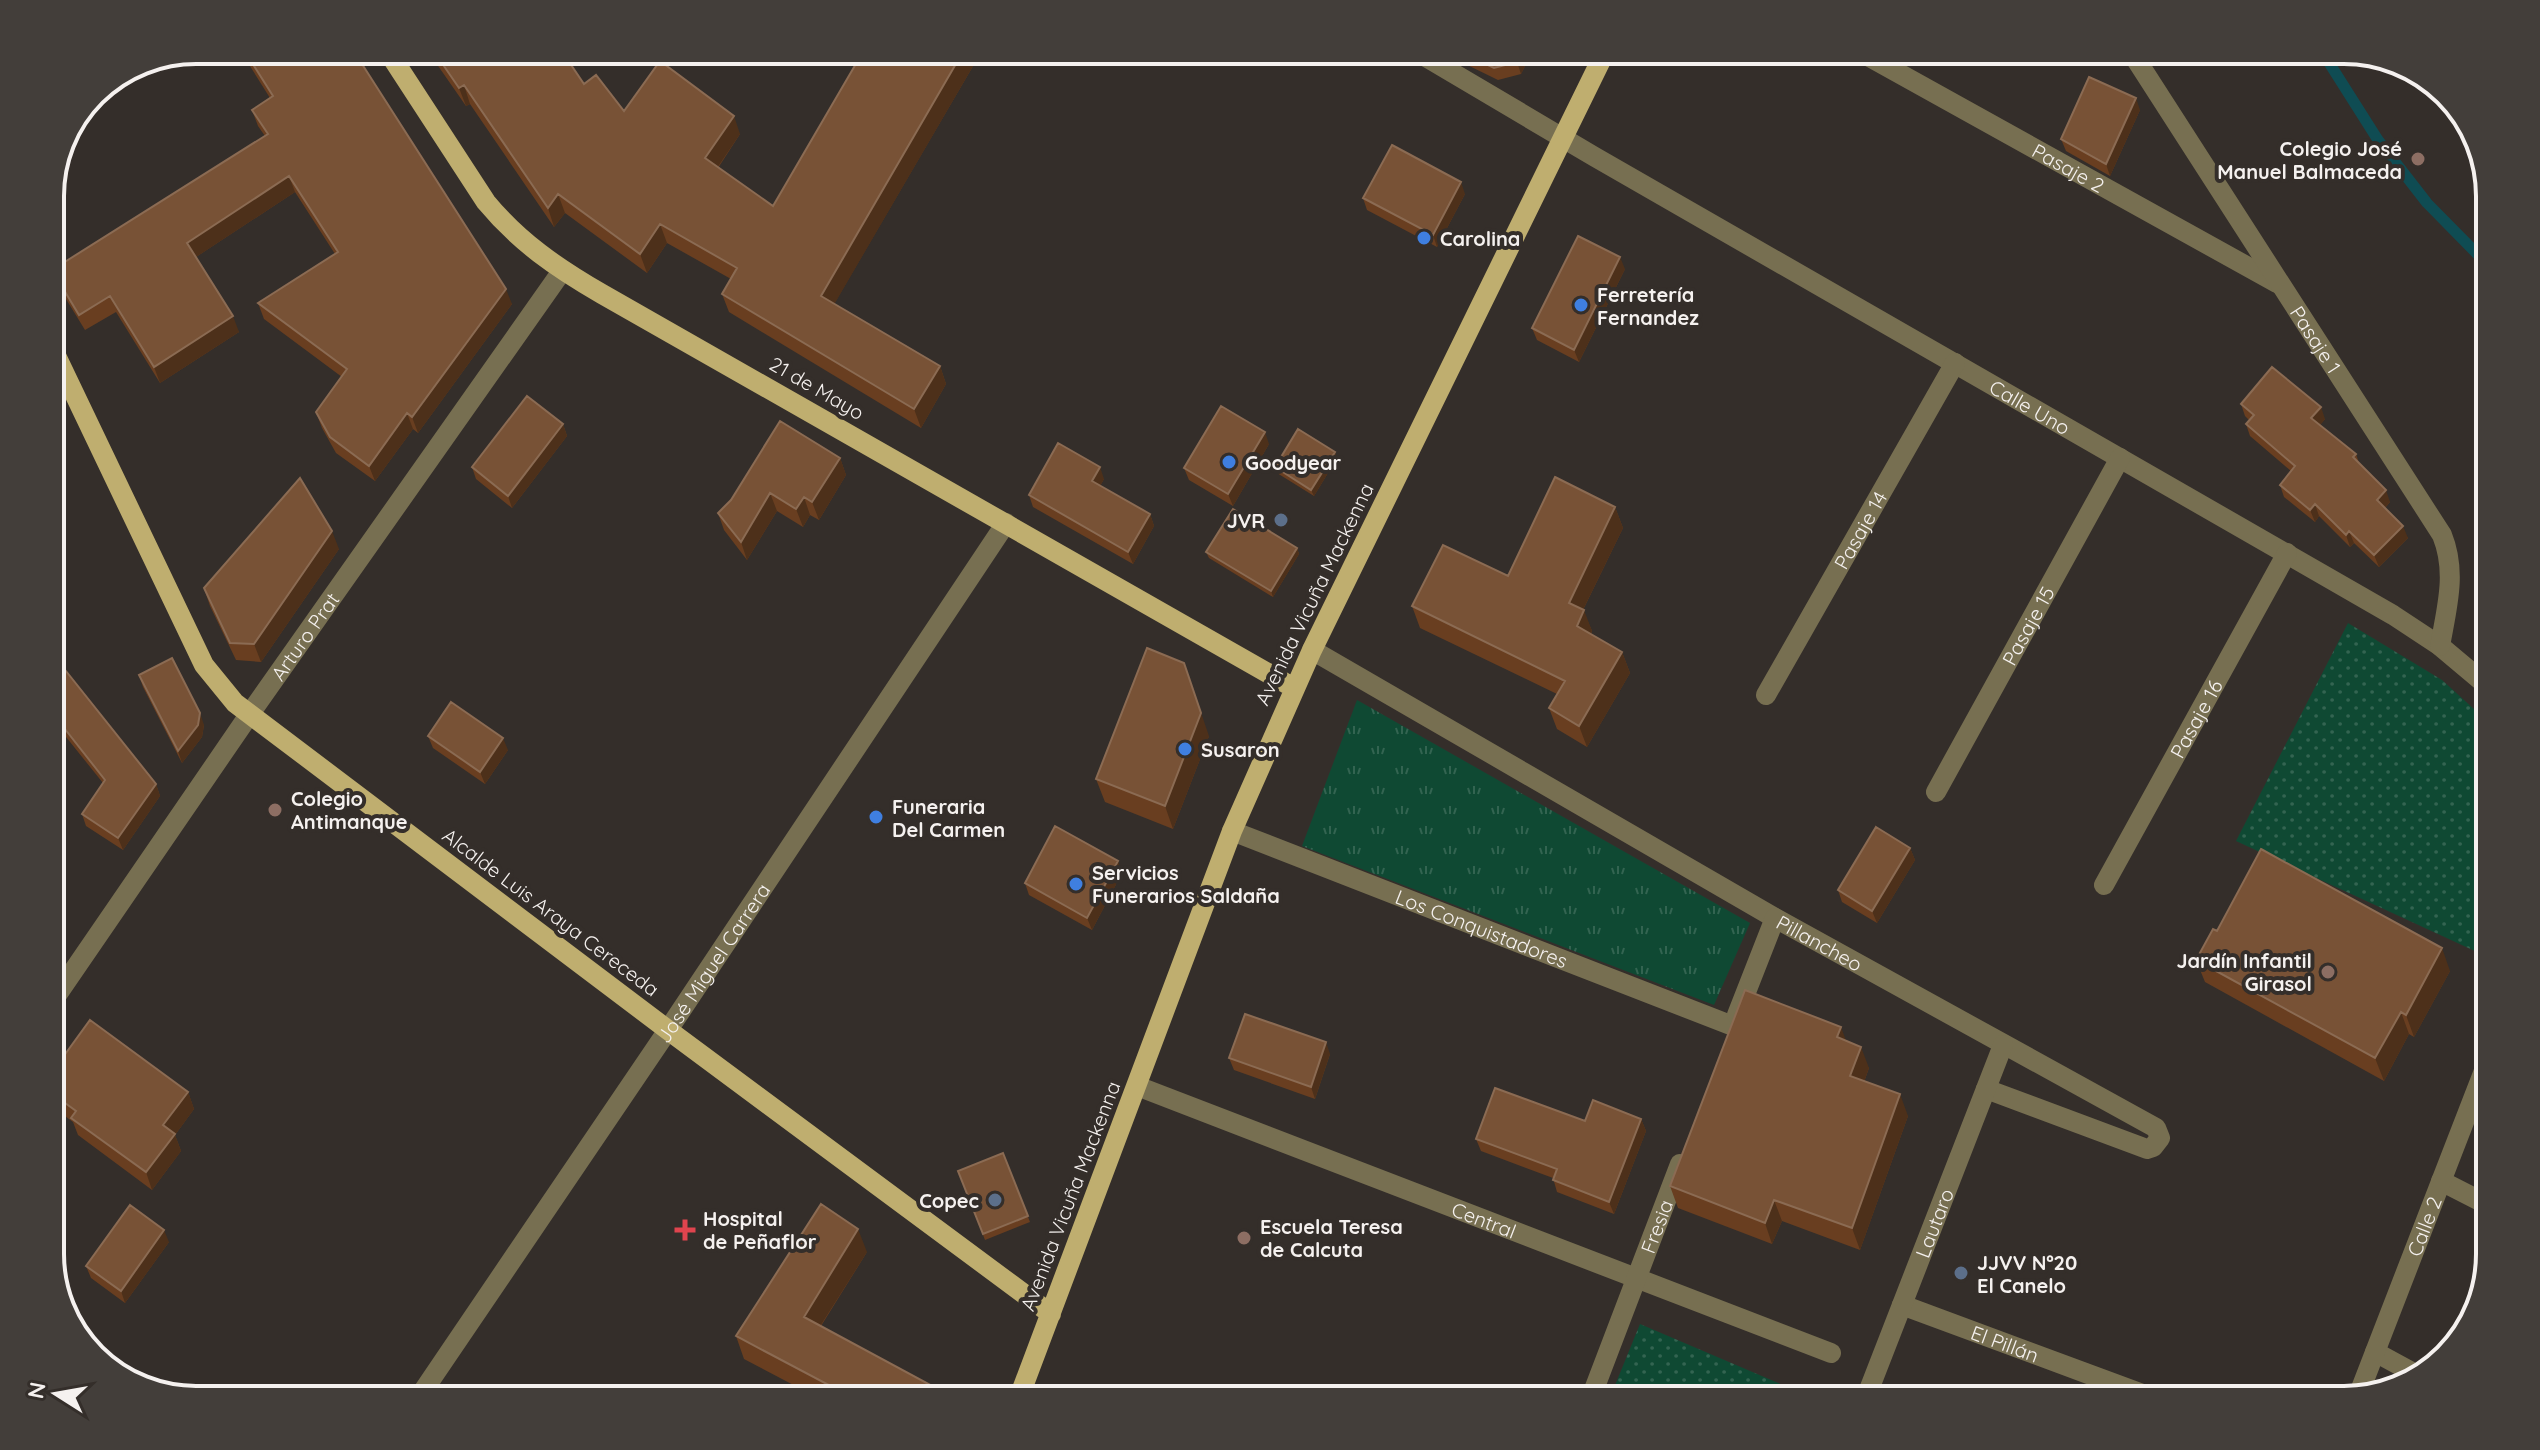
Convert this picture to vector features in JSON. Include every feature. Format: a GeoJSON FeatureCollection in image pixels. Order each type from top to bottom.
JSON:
{"type":"FeatureCollection","features":[{"type":"Feature","properties":{"kind":"main road","name":"21 de Mayo"},"geometry":{"type":"LineString","coordinates":[[396,64],[486,202],[521,239],[562,271],[1294,688]]}},
{"type":"Feature","properties":{"kind":"main road","name":"Avenida Vicuña Mackenna"},"geometry":{"type":"LineString","coordinates":[[1023,1386],[1232,831],[1294,688],[1599,64]]}},
{"type":"Feature","properties":{"kind":"main road","name":"Alcalde Luis Araya Cereceda"},"geometry":{"type":"LineString","coordinates":[[64,372],[204,665],[215,681],[249,715],[1051,1314]]}},
{"type":"Feature","properties":{"kind":"street","name":"Calle Uno"},"geometry":{"type":"LineString","coordinates":[[1438,64],[2393,615],[2440,646],[2476,676]]}},
{"type":"Feature","properties":{"kind":"street","name":"Pasaje 2"},"geometry":{"type":"LineString","coordinates":[[1882,64],[2281,285]]}},
{"type":"Feature","properties":{"kind":"street","name":"Pasaje 1"},"geometry":{"type":"LineString","coordinates":[[2139,64],[2442,535],[2451,562],[2452,577],[2440,646]]}},
{"type":"Feature","properties":{"kind":"street","name":"Arturo Prat"},"geometry":{"type":"LineString","coordinates":[[64,985],[249,715],[562,271]]}},
{"type":"Feature","properties":{"kind":"street","name":"Pasaje 14"},"geometry":{"type":"LineString","coordinates":[[1766,695],[1955,363]]}},
{"type":"Feature","properties":{"kind":"street","name":"Pasaje 15"},"geometry":{"type":"LineString","coordinates":[[1936,792],[2120,458]]}},
{"type":"Feature","properties":{"kind":"street","name":"José Miguel Carrera"},"geometry":{"type":"LineString","coordinates":[[426,1386],[1006,523]]}},
{"type":"Feature","properties":{"kind":"street","name":"Pasaje 16"},"geometry":{"type":"LineString","coordinates":[[2104,885],[2287,553]]}},
{"type":"Feature","properties":{"kind":"street","name":"Pillancheo"},"geometry":{"type":"LineString","coordinates":[[1312,650],[1775,918],[2156,1128],[2160,1138],[2158,1143],[2147,1149],[1986,1089]]}},
{"type":"Feature","properties":{"kind":"street","name":"Los Conquistadores"},"geometry":{"type":"LineString","coordinates":[[1232,831],[1730,1033],[1775,918]]}},
{"type":"Feature","properties":{"kind":"street","name":"Lautaro"},"geometry":{"type":"LineString","coordinates":[[1870,1386],[2003,1045]]}},
{"type":"Feature","properties":{"kind":"street","name":"Central"},"geometry":{"type":"LineString","coordinates":[[1137,1086],[1831,1353]]}},
{"type":"Feature","properties":{"kind":"street","name":"Calle 2"},"geometry":{"type":"LineString","coordinates":[[2362,1385],[2476,1091]]}},
{"type":"Feature","properties":{"kind":"street","name":"Fresia"},"geometry":{"type":"LineString","coordinates":[[1595,1386],[1687,1145]]}},
{"type":"Feature","properties":{"kind":"street"},"geometry":{"type":"LineString","coordinates":[[2441,1181],[2476,1199]]}},
{"type":"Feature","properties":{"kind":"street","name":"El Pillán"},"geometry":{"type":"LineString","coordinates":[[1902,1305],[2121,1386]]}},
{"type":"Feature","properties":{"kind":"street"},"geometry":{"type":"LineString","coordinates":[[2375,1352],[2407,1369]]}},
{"type":"Feature","properties":{"kind":"green space"},"geometry":{"type":"Polygon","coordinates":[[[2348,623],[2442,680],[2476,711],[2476,952],[2236,841],[2348,623]]]}},
{"type":"Feature","properties":{"kind":"green space"},"geometry":{"type":"Polygon","coordinates":[[[1357,700],[1750,923],[1714,1005],[1302,846],[1357,700]]]}},
{"type":"Feature","properties":{"kind":"green space"},"geometry":{"type":"Polygon","coordinates":[[[1640,1324],[1785,1386],[1615,1386],[1640,1324]]]}},
{"type":"Feature","properties":{"kind":"building"},"geometry":{"type":"Polygon","coordinates":[[[253,64],[362,64],[506,289],[412,417],[407,413],[369,466],[330,437],[316,412],[347,369],[258,303],[338,252],[289,176],[187,243],[233,316],[154,367],[110,296],[79,315],[64,290],[64,262],[268,134],[252,110],[273,96],[253,64]]]}},
{"type":"Feature","properties":{"kind":"building"},"geometry":{"type":"Polygon","coordinates":[[[443,64],[570,64],[584,84],[596,75],[624,111],[658,64],[664,64],[734,116],[705,158],[773,206],[856,64],[956,64],[821,296],[940,366],[914,409],[722,294],[737,268],[660,224],[640,254],[558,194],[548,208],[464,85],[459,88],[443,64]]]}},
{"type":"Feature","properties":{"kind":"building"},"geometry":{"type":"Polygon","coordinates":[[[1486,64],[1509,64],[1494,68],[1486,64]]]}},
{"type":"Feature","properties":{"kind":"building"},"geometry":{"type":"Polygon","coordinates":[[[2089,77],[2136,98],[2106,164],[2061,139],[2089,77]]]}},
{"type":"Feature","properties":{"kind":"building"},"geometry":{"type":"Polygon","coordinates":[[[1392,145],[1461,182],[1433,235],[1363,198],[1392,145]]]}},
{"type":"Feature","properties":{"kind":"building","name":"Ferretería Fernandez"},"geometry":{"type":"Polygon","coordinates":[[[1578,236],[1620,257],[1574,350],[1532,328],[1578,236]]]}},
{"type":"Feature","properties":{"kind":"building"},"geometry":{"type":"Polygon","coordinates":[[[2272,367],[2321,407],[2311,418],[2356,454],[2353,457],[2386,490],[2377,500],[2403,526],[2374,555],[2349,531],[2346,535],[2315,504],[2310,510],[2280,485],[2295,466],[2246,424],[2254,415],[2241,404],[2272,367]]]}},
{"type":"Feature","properties":{"kind":"building"},"geometry":{"type":"Polygon","coordinates":[[[527,396],[563,424],[508,496],[472,467],[527,396]]]}},
{"type":"Feature","properties":{"kind":"building","name":"Goodyear"},"geometry":{"type":"Polygon","coordinates":[[[1221,406],[1265,432],[1228,494],[1184,468],[1221,406]]]}},
{"type":"Feature","properties":{"kind":"building"},"geometry":{"type":"Polygon","coordinates":[[[780,421],[840,458],[812,502],[804,497],[796,509],[770,493],[741,542],[718,513],[731,500],[780,421]]]}},
{"type":"Feature","properties":{"kind":"building"},"geometry":{"type":"Polygon","coordinates":[[[1298,429],[1335,452],[1311,490],[1275,467],[1298,429]]]}},
{"type":"Feature","properties":{"kind":"building"},"geometry":{"type":"Polygon","coordinates":[[[1058,443],[1100,467],[1092,481],[1150,514],[1128,552],[1029,495],[1058,443]]]}},
{"type":"Feature","properties":{"kind":"building"},"geometry":{"type":"Polygon","coordinates":[[[1555,477],[1615,507],[1569,603],[1584,610],[1577,626],[1622,652],[1579,726],[1549,708],[1565,681],[1412,606],[1443,545],[1508,576],[1555,477]]]}},
{"type":"Feature","properties":{"kind":"building"},"geometry":{"type":"Polygon","coordinates":[[[300,478],[332,531],[254,644],[230,643],[204,588],[300,478]]]}},
{"type":"Feature","properties":{"kind":"building"},"geometry":{"type":"Polygon","coordinates":[[[1233,509],[1297,548],[1271,591],[1206,552],[1233,509]]]}},
{"type":"Feature","properties":{"kind":"building"},"geometry":{"type":"Polygon","coordinates":[[[1147,648],[1184,663],[1201,713],[1165,806],[1096,779],[1147,648]]]}},
{"type":"Feature","properties":{"kind":"building"},"geometry":{"type":"Polygon","coordinates":[[[172,658],[200,713],[198,725],[178,751],[139,675],[172,658]]]}},
{"type":"Feature","properties":{"kind":"building"},"geometry":{"type":"Polygon","coordinates":[[[64,669],[156,784],[118,838],[82,814],[105,780],[64,728],[64,669]]]}},
{"type":"Feature","properties":{"kind":"building"},"geometry":{"type":"Polygon","coordinates":[[[451,702],[503,738],[480,772],[428,736],[451,702]]]}},
{"type":"Feature","properties":{"kind":"building","name":"Servicios Funerarios Saldaña"},"geometry":{"type":"Polygon","coordinates":[[[1055,826],[1118,861],[1087,918],[1025,883],[1055,826]]]}},
{"type":"Feature","properties":{"kind":"building"},"geometry":{"type":"Polygon","coordinates":[[[1876,827],[1910,848],[1872,911],[1838,890],[1876,827]]]}},
{"type":"Feature","properties":{"kind":"building"},"geometry":{"type":"Polygon","coordinates":[[[2261,849],[2442,948],[2406,1015],[2401,1012],[2375,1058],[2196,960],[2213,929],[2217,931],[2261,849]]]}},
{"type":"Feature","properties":{"kind":"building"},"geometry":{"type":"Polygon","coordinates":[[[1745,990],[1841,1027],[1837,1037],[1861,1047],[1850,1076],[1900,1094],[1852,1228],[1774,1200],[1765,1223],[1670,1186],[1745,990]]]}},
{"type":"Feature","properties":{"kind":"building"},"geometry":{"type":"Polygon","coordinates":[[[1245,1014],[1326,1042],[1311,1087],[1229,1058],[1245,1014]]]}},
{"type":"Feature","properties":{"kind":"building"},"geometry":{"type":"Polygon","coordinates":[[[90,1020],[188,1092],[163,1125],[175,1134],[146,1172],[71,1118],[76,1111],[64,1102],[64,1056],[90,1020]]]}},
{"type":"Feature","properties":{"kind":"building"},"geometry":{"type":"Polygon","coordinates":[[[1495,1088],[1585,1121],[1593,1100],[1641,1119],[1609,1202],[1553,1180],[1557,1169],[1476,1139],[1495,1088]]]}},
{"type":"Feature","properties":{"kind":"building","name":"Copec"},"geometry":{"type":"Polygon","coordinates":[[[1003,1153],[1028,1216],[983,1234],[958,1171],[1003,1153]]]}},
{"type":"Feature","properties":{"kind":"building"},"geometry":{"type":"Polygon","coordinates":[[[821,1204],[858,1229],[804,1317],[932,1386],[831,1386],[736,1336],[821,1204]]]}},
{"type":"Feature","properties":{"kind":"building"},"geometry":{"type":"Polygon","coordinates":[[[130,1205],[164,1230],[121,1291],[86,1266],[130,1205]]]}},
{"type":"Feature","properties":{"kind":"waterway"},"geometry":{"type":"LineString","coordinates":[[2330,64],[2378,140],[2427,203],[2476,253]]}},
{"type":"Feature","properties":{"kind":"place","name":"Colegio José Manuel Balmaceda"},"geometry":{"type":"Point","coordinates":[2418,159]}},
{"type":"Feature","properties":{"kind":"place","name":"Carolina"},"geometry":{"type":"Point","coordinates":[1424,238]}},
{"type":"Feature","properties":{"kind":"place","name":"Ferretería Fernandez"},"geometry":{"type":"Point","coordinates":[1581,305]}},
{"type":"Feature","properties":{"kind":"place","name":"Goodyear"},"geometry":{"type":"Point","coordinates":[1229,462]}},
{"type":"Feature","properties":{"kind":"place","name":"JVR"},"geometry":{"type":"Point","coordinates":[1281,520]}},
{"type":"Feature","properties":{"kind":"place","name":"Susaron"},"geometry":{"type":"Point","coordinates":[1185,749]}},
{"type":"Feature","properties":{"kind":"place","name":"Colegio Antimanque"},"geometry":{"type":"Point","coordinates":[275,810]}},
{"type":"Feature","properties":{"kind":"place","name":"Funeraria Del Carmen"},"geometry":{"type":"Point","coordinates":[876,817]}},
{"type":"Feature","properties":{"kind":"place","name":"Servicios Funerarios Saldaña"},"geometry":{"type":"Point","coordinates":[1076,884]}},
{"type":"Feature","properties":{"kind":"place","name":"Jardín Infantil Girasol"},"geometry":{"type":"Point","coordinates":[2328,972]}},
{"type":"Feature","properties":{"kind":"place","name":"Copec"},"geometry":{"type":"Point","coordinates":[995,1200]}},
{"type":"Feature","properties":{"kind":"place","name":"Hospital de Peñaflor"},"geometry":{"type":"Point","coordinates":[685,1230]}},
{"type":"Feature","properties":{"kind":"place","name":"Escuela Teresa de Calcuta"},"geometry":{"type":"Point","coordinates":[1244,1238]}},
{"type":"Feature","properties":{"kind":"place","name":"JJVV Nº20 El Canelo"},"geometry":{"type":"Point","coordinates":[1961,1273]}}]}
